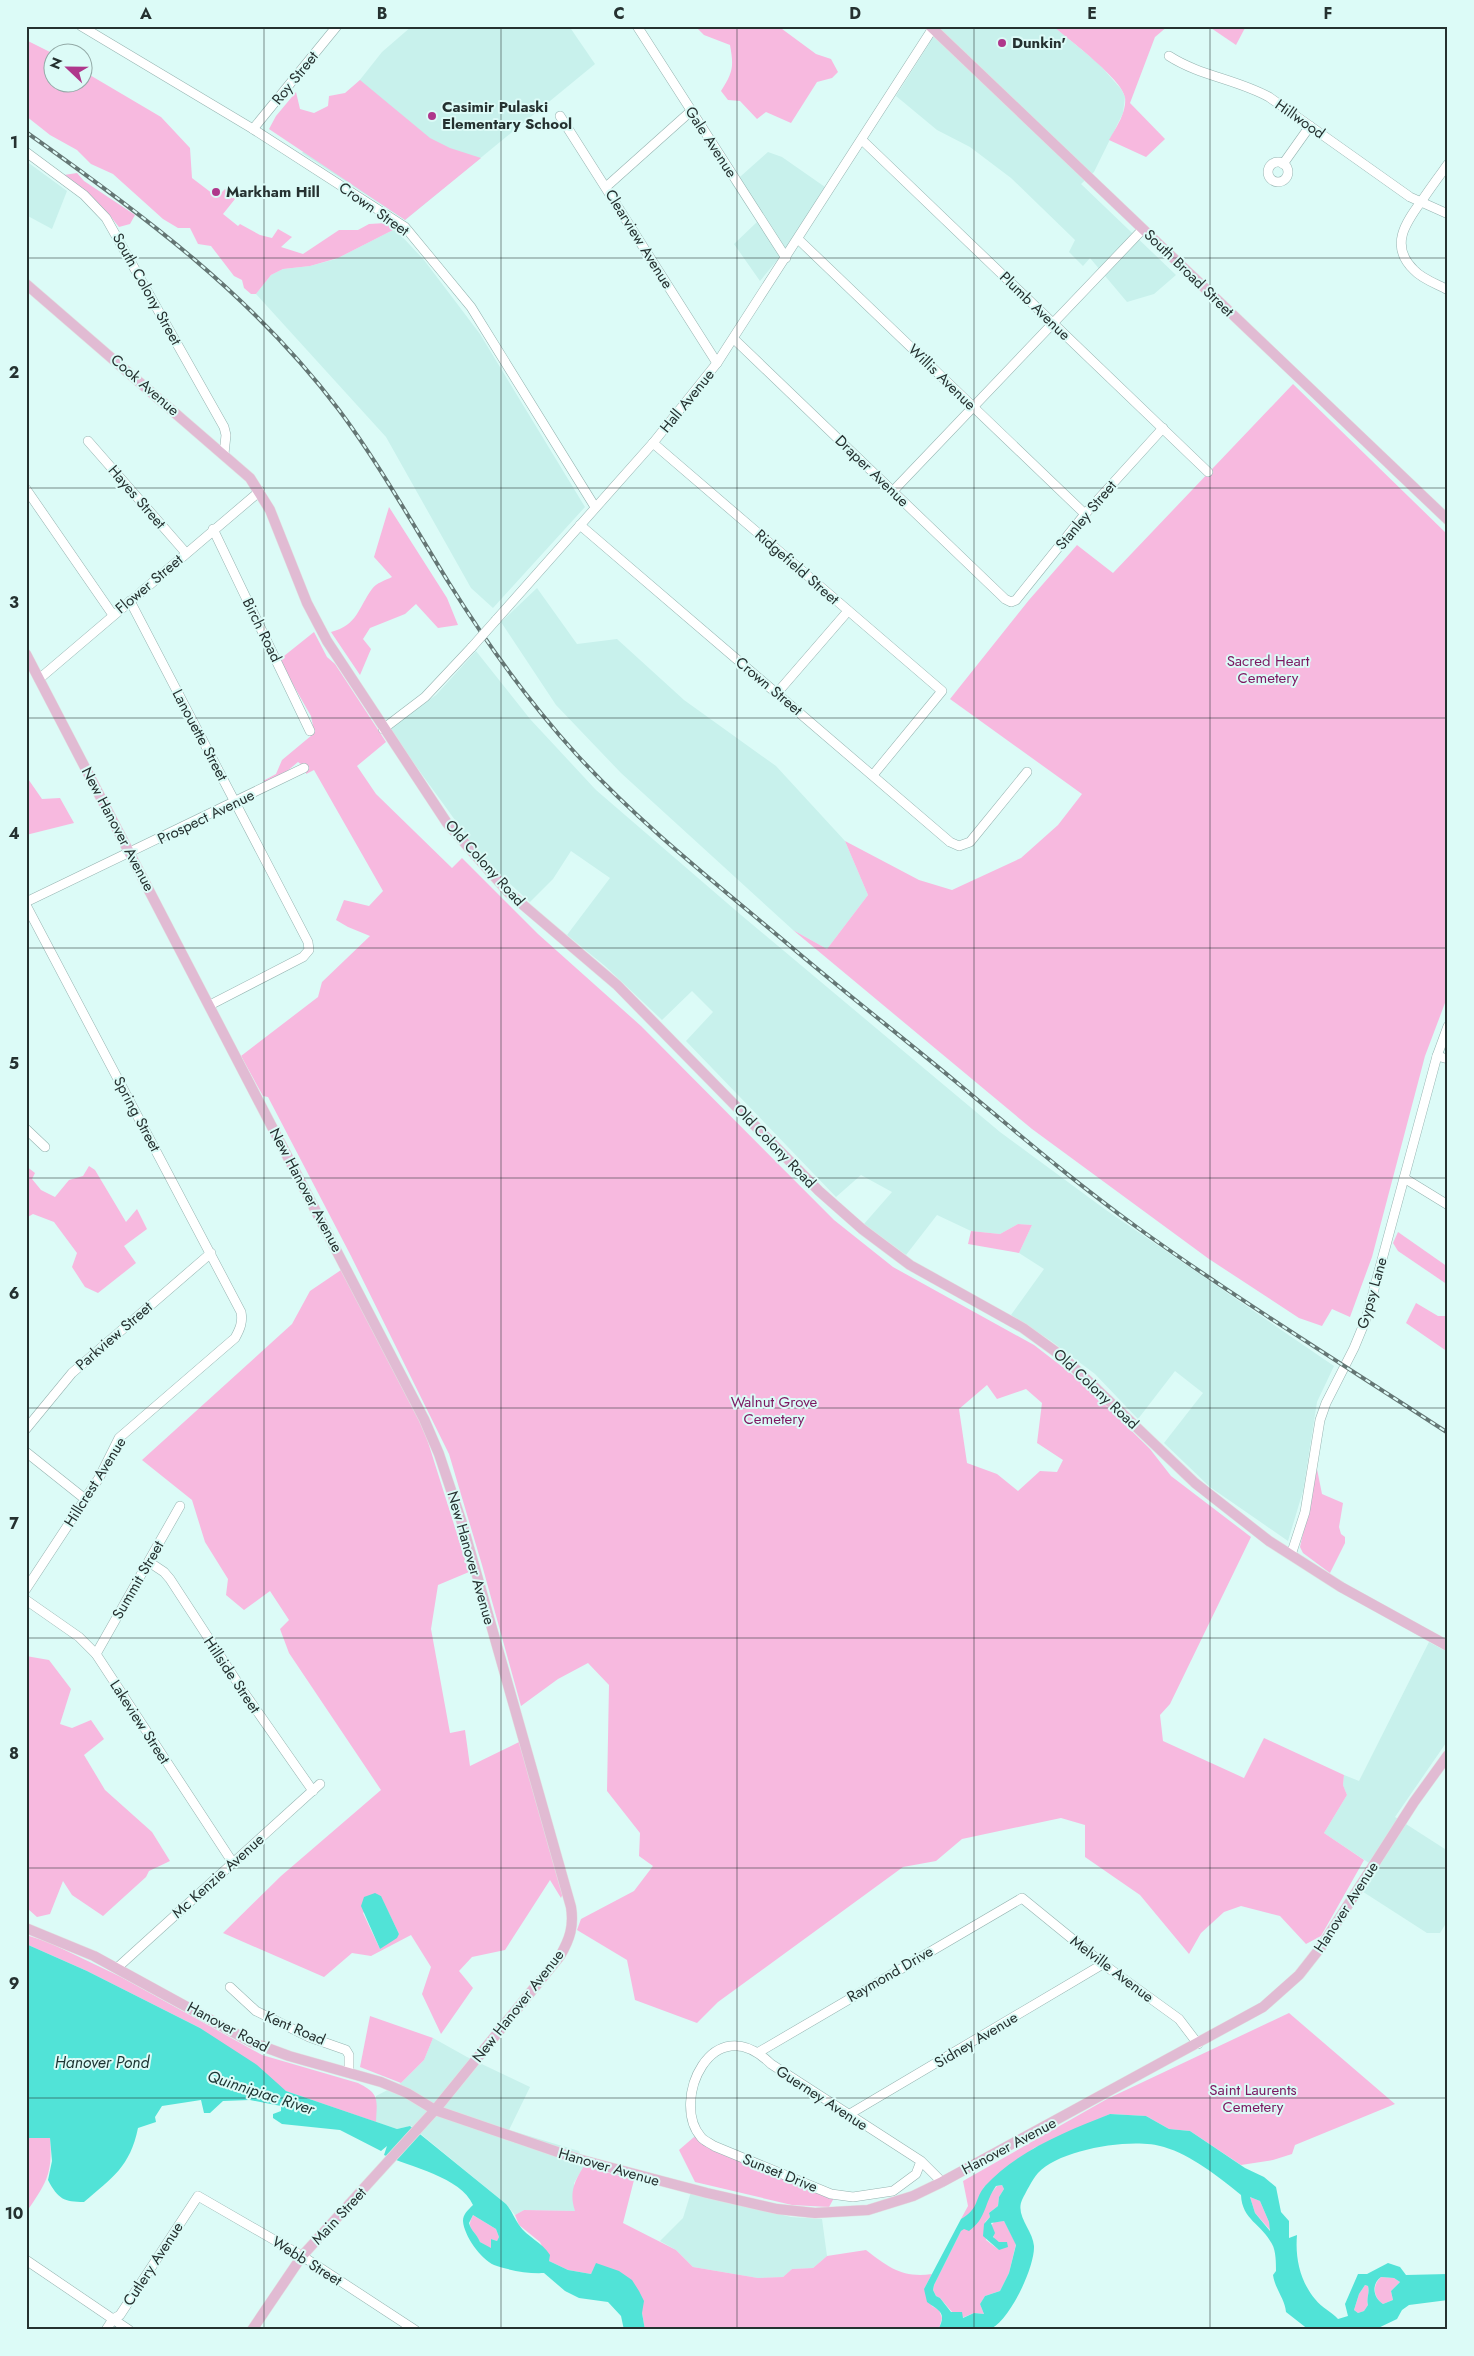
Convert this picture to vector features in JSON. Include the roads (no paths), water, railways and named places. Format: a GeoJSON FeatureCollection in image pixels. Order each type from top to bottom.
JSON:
{"type":"FeatureCollection","features":[{"type":"Feature","properties":{"kind":"main road","name":"South Broad Street"},"geometry":{"type":"LineString","coordinates":[[931,27],[1448,520]]}},
{"type":"Feature","properties":{"kind":"main road","name":"Cook Avenue"},"geometry":{"type":"LineString","coordinates":[[26,284],[224,454],[250,478],[260,491]]}},
{"type":"Feature","properties":{"kind":"main road","name":"Old Colony Road"},"geometry":{"type":"LineString","coordinates":[[260,491],[316,622],[383,729],[447,823],[486,869],[532,914],[617,985],[840,1210],[910,1265],[1023,1328],[1063,1356],[1195,1483],[1291,1556],[1359,1598],[1448,1646]]}},
{"type":"Feature","properties":{"kind":"main road","name":"New Hanover Avenue"},"geometry":{"type":"LineString","coordinates":[[26,654],[409,1388],[439,1454],[465,1535],[572,1907],[573,1921],[571,1934],[560,1956],[435,2110]]}},
{"type":"Feature","properties":{"kind":"main road","name":"Hanover Avenue"},"geometry":{"type":"LineString","coordinates":[[435,2110],[578,2159],[707,2193],[777,2209],[815,2213],[868,2210],[913,2196],[1198,2044],[1263,2007],[1299,1975],[1328,1938],[1414,1802],[1448,1756]]}},
{"type":"Feature","properties":{"kind":"main road","name":"Hanover Road"},"geometry":{"type":"LineString","coordinates":[[26,1928],[72,1946],[117,1968],[251,2042],[289,2056],[349,2072],[394,2087],[435,2110]]}},
{"type":"Feature","properties":{"kind":"main road","name":"Main Street"},"geometry":{"type":"LineString","coordinates":[[252,2330],[302,2256],[435,2110]]}},
{"type":"Feature","properties":{"kind":"street","name":"Crown Street"},"geometry":{"type":"LineString","coordinates":[[81,26],[253,129],[405,227],[471,307],[595,507]]}},
{"type":"Feature","properties":{"kind":"street","name":"Roy Street"},"geometry":{"type":"LineString","coordinates":[[253,129],[338,26]]}},
{"type":"Feature","properties":{"kind":"street","name":"Gale Avenue"},"geometry":{"type":"LineString","coordinates":[[637,26],[786,258]]}},
{"type":"Feature","properties":{"kind":"street","name":"Hall Avenue"},"geometry":{"type":"LineString","coordinates":[[383,729],[424,697],[472,647],[653,443],[717,363],[862,140],[931,27]]}},
{"type":"Feature","properties":{"kind":"street","name":"Hillwood"},"geometry":{"type":"LineString","coordinates":[[1168,56],[1184,66],[1248,86],[1270,98],[1410,197],[1448,214]]}},
{"type":"Feature","properties":{"kind":"street"},"geometry":{"type":"LineString","coordinates":[[606,187],[691,111]]}},
{"type":"Feature","properties":{"kind":"street","name":"Clearview Avenue"},"geometry":{"type":"LineString","coordinates":[[560,116],[717,363]]}},
{"type":"Feature","properties":{"kind":"street"},"geometry":{"type":"LineString","coordinates":[[1284,164],[1310,126]]}},
{"type":"Feature","properties":{"kind":"street","name":"Plumb Avenue"},"geometry":{"type":"LineString","coordinates":[[862,140],[1208,472]]}},
{"type":"Feature","properties":{"kind":"street","name":"South Colony Street"},"geometry":{"type":"LineString","coordinates":[[26,152],[84,195],[106,218],[224,427],[226,435],[224,454]]}},
{"type":"Feature","properties":{"kind":"street"},"geometry":{"type":"LineString","coordinates":[[1448,164],[1402,230],[1401,247],[1406,259],[1415,271],[1448,290]]}},
{"type":"Feature","properties":{"kind":"street"},"geometry":{"type":"LineString","coordinates":[[893,491],[1143,229]]}},
{"type":"Feature","properties":{"kind":"street","name":"Willis Avenue"},"geometry":{"type":"LineString","coordinates":[[798,239],[1085,514]]}},
{"type":"Feature","properties":{"kind":"street","name":"Draper Avenue"},"geometry":{"type":"LineString","coordinates":[[734,339],[1005,599],[1011,602]]}},
{"type":"Feature","properties":{"kind":"street","name":"Stanley Street"},"geometry":{"type":"LineString","coordinates":[[1011,602],[1016,600],[1085,514],[1163,428]]}},
{"type":"Feature","properties":{"kind":"street","name":"Hayes Street"},"geometry":{"type":"LineString","coordinates":[[88,441],[186,553]]}},
{"type":"Feature","properties":{"kind":"street","name":"Ridgefield Street"},"geometry":{"type":"LineString","coordinates":[[653,443],[942,690],[873,775]]}},
{"type":"Feature","properties":{"kind":"street"},"geometry":{"type":"LineString","coordinates":[[26,489],[112,615]]}},
{"type":"Feature","properties":{"kind":"street","name":"Flower Street"},"geometry":{"type":"LineString","coordinates":[[39,679],[213,529],[260,491]]}},
{"type":"Feature","properties":{"kind":"street","name":"Crown Street"},"geometry":{"type":"LineString","coordinates":[[580,525],[950,842],[959,846],[970,842],[1027,772]]}},
{"type":"Feature","properties":{"kind":"street","name":"Birch Road"},"geometry":{"type":"LineString","coordinates":[[213,529],[310,730]]}},
{"type":"Feature","properties":{"kind":"street","name":"Lanouette Street"},"geometry":{"type":"LineString","coordinates":[[130,601],[308,942],[309,950],[303,957],[210,1005]]}},
{"type":"Feature","properties":{"kind":"street"},"geometry":{"type":"LineString","coordinates":[[777,693],[848,611]]}},
{"type":"Feature","properties":{"kind":"street","name":"Prospect Avenue"},"geometry":{"type":"LineString","coordinates":[[26,904],[304,768]]}},
{"type":"Feature","properties":{"kind":"street","name":"Spring Street"},"geometry":{"type":"LineString","coordinates":[[26,904],[211,1253],[241,1312],[241,1325]]}},
{"type":"Feature","properties":{"kind":"street","name":"Gypsy Lane"},"geometry":{"type":"LineString","coordinates":[[1291,1556],[1305,1512],[1322,1416],[1332,1387],[1354,1348],[1366,1319],[1437,1056],[1448,1026]]}},
{"type":"Feature","properties":{"kind":"street"},"geometry":{"type":"LineString","coordinates":[[1437,1056],[1448,1059]]}},
{"type":"Feature","properties":{"kind":"street"},"geometry":{"type":"LineString","coordinates":[[26,1129],[45,1147]]}},
{"type":"Feature","properties":{"kind":"street"},"geometry":{"type":"LineString","coordinates":[[1404,1178],[1448,1205]]}},
{"type":"Feature","properties":{"kind":"street","name":"Parkview Street"},"geometry":{"type":"LineString","coordinates":[[26,1429],[72,1373],[211,1253]]}},
{"type":"Feature","properties":{"kind":"street","name":"Hillcrest Avenue"},"geometry":{"type":"LineString","coordinates":[[26,1588],[85,1499],[120,1438],[234,1338],[241,1325]]}},
{"type":"Feature","properties":{"kind":"street"},"geometry":{"type":"LineString","coordinates":[[26,1452],[85,1499]]}},
{"type":"Feature","properties":{"kind":"street","name":"Summit Street"},"geometry":{"type":"LineString","coordinates":[[96,1654],[180,1506]]}},
{"type":"Feature","properties":{"kind":"street","name":"Hillside Street"},"geometry":{"type":"LineString","coordinates":[[149,1562],[170,1579],[243,1691],[316,1788]]}},
{"type":"Feature","properties":{"kind":"street","name":"Lakeview Street"},"geometry":{"type":"LineString","coordinates":[[26,1600],[79,1637],[96,1654],[233,1863]]}},
{"type":"Feature","properties":{"kind":"street","name":"Mc Kenzie Avenue"},"geometry":{"type":"LineString","coordinates":[[117,1968],[316,1788]]}},
{"type":"Feature","properties":{"kind":"street","name":"Melville Avenue"},"geometry":{"type":"LineString","coordinates":[[1022,1898],[1103,1964],[1179,2020],[1198,2044]]}},
{"type":"Feature","properties":{"kind":"street","name":"Raymond Drive"},"geometry":{"type":"LineString","coordinates":[[759,2052],[1022,1898]]}},
{"type":"Feature","properties":{"kind":"street","name":"Sidney Avenue"},"geometry":{"type":"LineString","coordinates":[[848,2115],[1103,1964]]}},
{"type":"Feature","properties":{"kind":"street","name":"Kent Road"},"geometry":{"type":"LineString","coordinates":[[230,1987],[256,2011],[310,2037],[346,2050],[349,2055],[349,2072]]}},
{"type":"Feature","properties":{"kind":"street","name":"Guerney Avenue"},"geometry":{"type":"LineString","coordinates":[[700,2067],[713,2051],[732,2046],[746,2046],[759,2052],[770,2064],[921,2161],[942,2182]]}},
{"type":"Feature","properties":{"kind":"street","name":"Sunset Drive"},"geometry":{"type":"LineString","coordinates":[[700,2067],[691,2096],[693,2121],[701,2137],[714,2146],[831,2194],[853,2197],[893,2191],[916,2174],[921,2161]]}},
{"type":"Feature","properties":{"kind":"street","name":"Webb Street"},"geometry":{"type":"LineString","coordinates":[[198,2196],[302,2256],[414,2330]]}},
{"type":"Feature","properties":{"kind":"street","name":"Cutlery Avenue"},"geometry":{"type":"LineString","coordinates":[[106,2330],[113,2319],[120,2314],[198,2196]]}},
{"type":"Feature","properties":{"kind":"street"},"geometry":{"type":"LineString","coordinates":[[26,2260],[129,2330]]}},
{"type":"Feature","properties":{"kind":"water"},"geometry":{"type":"Polygon","coordinates":[[[375,1893],[381,1896],[399,1934],[397,1938],[380,1949],[361,1906],[364,1897],[375,1893]]]}},
{"type":"Feature","properties":{"kind":"water","name":"Hanover Pond"},"geometry":{"type":"Polygon","coordinates":[[[26,1944],[87,1971],[200,2028],[257,2065],[286,2091],[397,2129],[410,2126],[506,2204],[522,2229],[547,2250],[550,2255],[549,2261],[568,2270],[591,2274],[596,2263],[619,2271],[632,2280],[644,2301],[642,2313],[645,2330],[624,2330],[621,2316],[608,2302],[579,2298],[565,2291],[544,2273],[512,2270],[489,2262],[474,2246],[466,2233],[463,2219],[466,2212],[473,2205],[467,2195],[458,2187],[434,2174],[384,2155],[387,2146],[381,2151],[340,2130],[282,2124],[273,2118],[273,2114],[281,2111],[281,2106],[250,2100],[223,2101],[210,2113],[204,2113],[201,2100],[162,2106],[155,2117],[156,2122],[138,2128],[130,2153],[118,2171],[84,2202],[62,2198],[48,2180],[52,2161],[50,2138],[26,2138],[26,1944]],[[473,2215],[469,2223],[480,2242],[491,2248],[491,2239],[497,2241],[499,2237],[496,2229],[473,2215]]]}},
{"type":"Feature","properties":{"kind":"water"},"geometry":{"type":"Polygon","coordinates":[[[1110,2114],[1146,2116],[1169,2129],[1190,2131],[1245,2168],[1264,2177],[1276,2187],[1281,2212],[1289,2221],[1289,2238],[1297,2235],[1298,2261],[1302,2277],[1318,2302],[1338,2319],[1348,2316],[1345,2304],[1358,2274],[1367,2274],[1388,2263],[1400,2267],[1406,2275],[1448,2274],[1448,2300],[1409,2305],[1402,2310],[1397,2319],[1374,2330],[1309,2330],[1286,2312],[1273,2275],[1276,2271],[1276,2257],[1273,2247],[1268,2237],[1245,2210],[1241,2195],[1204,2167],[1184,2155],[1164,2147],[1134,2143],[1098,2147],[1063,2157],[1038,2173],[1020,2206],[1022,2217],[1031,2234],[1034,2246],[1030,2267],[1012,2306],[996,2325],[988,2330],[938,2330],[942,2320],[941,2313],[927,2302],[924,2289],[961,2219],[974,2207],[985,2186],[1012,2162],[1027,2152],[1060,2135],[1110,2114]],[[1002,2185],[996,2186],[979,2221],[969,2231],[964,2229],[961,2231],[934,2285],[933,2290],[936,2296],[940,2298],[951,2312],[962,2312],[963,2318],[974,2313],[984,2314],[980,2304],[985,2296],[1000,2291],[1009,2273],[1016,2245],[1004,2221],[991,2223],[995,2233],[993,2237],[999,2242],[1007,2242],[1008,2247],[999,2250],[983,2236],[984,2224],[990,2217],[989,2213],[998,2206],[999,2197],[1004,2189],[1002,2185]],[[1250,2197],[1255,2213],[1270,2231],[1269,2222],[1260,2201],[1250,2197]],[[1381,2277],[1374,2291],[1377,2298],[1383,2304],[1393,2300],[1391,2291],[1400,2282],[1394,2278],[1381,2277]],[[1365,2285],[1359,2294],[1354,2310],[1358,2313],[1364,2311],[1368,2305],[1368,2286],[1365,2285]]]}},
{"type":"Feature","properties":{"kind":"railway"},"geometry":{"type":"LineString","coordinates":[[26,132],[112,194],[193,259],[232,293],[305,368],[339,410],[368,452],[463,606],[509,672],[577,755],[602,782],[656,832],[816,967],[1114,1211],[1214,1281],[1448,1433]]}},
{"type":"Feature","properties":{"kind":"place","name":"Dunkin'"},"geometry":{"type":"Point","coordinates":[1002,43]}},
{"type":"Feature","properties":{"kind":"place","name":"Casimir Pulaski Elementary School"},"geometry":{"type":"Point","coordinates":[432,116]}},
{"type":"Feature","properties":{"kind":"place","name":"Markham Hill"},"geometry":{"type":"Point","coordinates":[216,192]}},
{"type":"Feature","properties":{"kind":"park label","name":"Sacred Heart Cemetery"},"geometry":{"type":"Point","coordinates":[1268,670]}},
{"type":"Feature","properties":{"kind":"park label","name":"Walnut Grove Cemetery"},"geometry":{"type":"Point","coordinates":[774,1410]}},
{"type":"Feature","properties":{"kind":"park label","name":"Saint Laurents Cemetery"},"geometry":{"type":"Point","coordinates":[1253,2098]}},
{"type":"Feature","properties":{"kind":"water label","name":"Quinnipiac River"},"geometry":{"type":"Point","coordinates":[261,2092]}}]}
